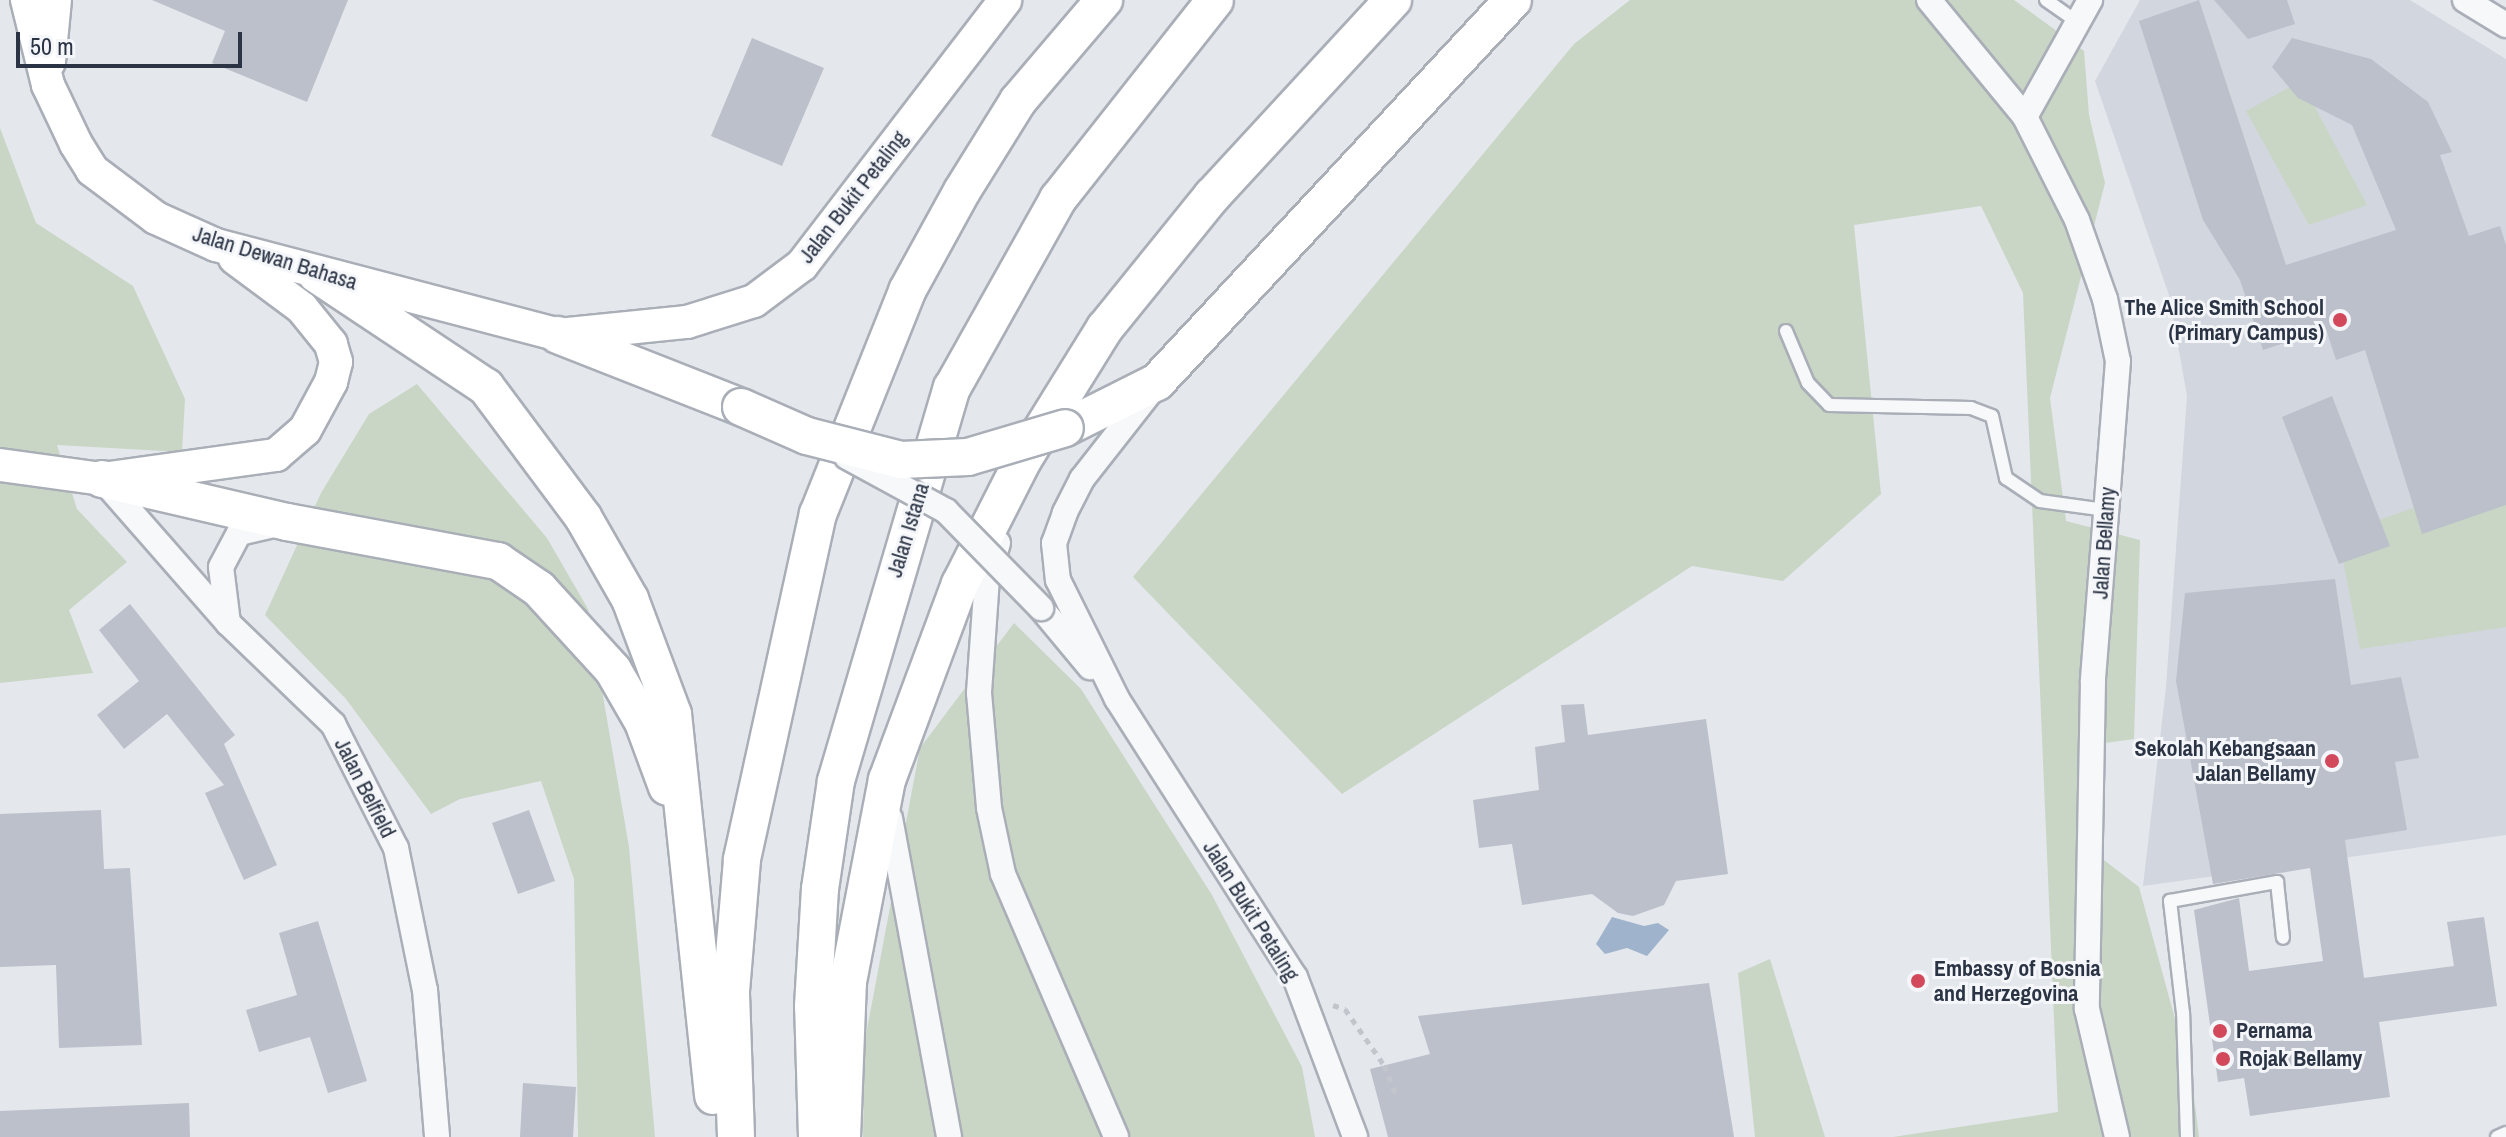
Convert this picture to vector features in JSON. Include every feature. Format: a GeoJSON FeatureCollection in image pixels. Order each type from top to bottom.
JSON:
{"type":"FeatureCollection","features":[{"type":"Feature","properties":{"kind":"main road","name":"Jalan Dewan Bahasa"},"geometry":{"type":"LineString","coordinates":[[27,0],[48,85],[92,170],[156,218],[216,245],[316,274],[558,335]]}},
{"type":"Feature","properties":{"kind":"main road"},"geometry":{"type":"LineString","coordinates":[[48,85],[55,0]]}},
{"type":"Feature","properties":{"kind":"main road","name":"Jalan Bukit Petaling"},"geometry":{"type":"LineString","coordinates":[[558,335],[687,322],[754,301],[802,265],[1005,0]]}},
{"type":"Feature","properties":{"kind":"main road"},"geometry":{"type":"LineString","coordinates":[[736,1137],[731,991],[742,859],[818,514],[907,291],[962,191],[1018,101],[1104,0]]}},
{"type":"Feature","properties":{"kind":"main road","name":"Jalan Istana"},"geometry":{"type":"LineString","coordinates":[[817,1137],[813,1006],[820,889],[836,781],[952,388],[1058,199],[1215,0]]}},
{"type":"Feature","properties":{"kind":"main road"},"geometry":{"type":"LineString","coordinates":[[842,1137],[848,982],[887,780],[960,584],[1023,460],[1105,328],[1212,196],[1393,0]]}},
{"type":"Feature","properties":{"kind":"main road"},"geometry":{"type":"LineString","coordinates":[[558,335],[807,436],[901,460],[968,457],[1065,428],[1157,382],[1513,0]]}},
{"type":"Feature","properties":{"kind":"main road"},"geometry":{"type":"LineString","coordinates":[[102,479],[276,455],[305,430],[322,405],[336,362],[320,325],[216,245]]}},
{"type":"Feature","properties":{"kind":"main road"},"geometry":{"type":"LineString","coordinates":[[316,274],[486,387],[583,517],[630,599],[673,714],[720,1137]]}},
{"type":"Feature","properties":{"kind":"main road"},"geometry":{"type":"LineString","coordinates":[[0,465],[102,479],[287,522],[498,561],[539,589],[613,670],[643,722],[685,833]]}},
{"type":"Feature","properties":{"kind":"street","name":"Jalan Bellamy"},"geometry":{"type":"LineString","coordinates":[[1929,0],[2025,117],[2077,220],[2105,299],[2118,361],[2093,682],[2087,1009],[2117,1137]]}},
{"type":"Feature","properties":{"kind":"street"},"geometry":{"type":"LineString","coordinates":[[2025,117],[2090,0]]}},
{"type":"Feature","properties":{"kind":"street"},"geometry":{"type":"LineString","coordinates":[[2465,0],[2503,16]]}},
{"type":"Feature","properties":{"kind":"street","name":"Jalan Bukit Petaling"},"geometry":{"type":"LineString","coordinates":[[1157,382],[1082,479],[1054,543],[1058,580],[1117,699],[1301,992],[1355,1137]]}},
{"type":"Feature","properties":{"kind":"street","name":"Jalan Bukit Petaling"},"geometry":{"type":"LineString","coordinates":[[807,436],[946,511],[1041,608],[1117,699]]}},
{"type":"Feature","properties":{"kind":"street"},"geometry":{"type":"LineString","coordinates":[[1023,460],[987,578],[979,693],[989,808],[1003,874],[1116,1137]]}},
{"type":"Feature","properties":{"kind":"street","name":"Jalan Belfield"},"geometry":{"type":"LineString","coordinates":[[102,479],[228,623],[333,724],[396,848],[425,990],[437,1137]]}},
{"type":"Feature","properties":{"kind":"street"},"geometry":{"type":"LineString","coordinates":[[228,623],[221,567],[239,533],[287,522]]}},
{"type":"Feature","properties":{"kind":"street"},"geometry":{"type":"LineString","coordinates":[[887,780],[892,851],[949,1137]]}},
{"type":"Feature","properties":{"kind":"lane"},"geometry":{"type":"LineString","coordinates":[[2046,0],[2078,22]]}},
{"type":"Feature","properties":{"kind":"lane"},"geometry":{"type":"LineString","coordinates":[[1786,331],[1808,383],[1829,405],[1971,408],[1992,416],[2006,478],[2040,501],[2106,510]]}},
{"type":"Feature","properties":{"kind":"lane"},"geometry":{"type":"LineString","coordinates":[[2187,1137],[2183,1013],[2170,901],[2277,882],[2283,938]]}},
{"type":"Feature","properties":{"kind":"lane"},"geometry":{"type":"LineString","coordinates":[[2497,1137],[2506,1133]]}},
{"type":"Feature","properties":{"kind":"path"},"geometry":{"type":"LineString","coordinates":[[1301,992],[1345,1009],[1384,1065],[1397,1097]]}},
{"type":"Feature","properties":{"kind":"shaded area","name":"The Alice Smith School (Primary Campus)"},"geometry":{"type":"Polygon","coordinates":[[[2140,0],[2410,0],[2506,59],[2506,835],[2143,886],[2166,687],[2187,396],[2169,295],[2095,81],[2140,0]]]}},
{"type":"Feature","properties":{"kind":"green space"},"geometry":{"type":"Polygon","coordinates":[[[1630,0],[2014,0],[2084,51],[2089,115],[2105,183],[2050,398],[2066,521],[2140,540],[2134,739],[2091,745],[2087,847],[2139,887],[2192,1081],[2199,1137],[1893,1137],[2058,1112],[2023,293],[1981,206],[1854,225],[1881,494],[1783,581],[1692,566],[1342,794],[1133,577],[1574,44],[1630,0]]]}},
{"type":"Feature","properties":{"kind":"green space"},"geometry":{"type":"Polygon","coordinates":[[[2301,81],[2367,205],[2309,225],[2246,111],[2301,81]]]}},
{"type":"Feature","properties":{"kind":"green space"},"geometry":{"type":"Polygon","coordinates":[[[0,128],[36,223],[133,286],[185,399],[182,452],[57,445],[77,509],[127,562],[69,610],[93,673],[0,683],[0,128]]]}},
{"type":"Feature","properties":{"kind":"green space"},"geometry":{"type":"Polygon","coordinates":[[[417,384],[547,538],[588,609],[629,847],[655,1137],[578,1137],[574,879],[541,781],[460,799],[431,814],[346,699],[265,615],[321,493],[369,414],[417,384]]]}},
{"type":"Feature","properties":{"kind":"green space"},"geometry":{"type":"Polygon","coordinates":[[[2506,476],[2506,627],[2360,649],[2338,534],[2506,476]]]}},
{"type":"Feature","properties":{"kind":"green space"},"geometry":{"type":"Polygon","coordinates":[[[1014,623],[1081,689],[1212,895],[1302,1067],[1315,1137],[863,1137],[865,1040],[920,748],[1014,623]]]}},
{"type":"Feature","properties":{"kind":"green space"},"geometry":{"type":"Polygon","coordinates":[[[1770,959],[1825,1137],[1755,1137],[1738,973],[1770,959]]]}},
{"type":"Feature","properties":{"kind":"water"},"geometry":{"type":"Polygon","coordinates":[[[1612,917],[1644,926],[1658,923],[1669,930],[1647,956],[1627,948],[1605,954],[1596,944],[1612,917]]]}},
{"type":"Feature","properties":{"kind":"building"},"geometry":{"type":"Polygon","coordinates":[[[152,0],[348,0],[307,102],[212,63],[225,31],[152,0]]]}},
{"type":"Feature","properties":{"kind":"building"},"geometry":{"type":"Polygon","coordinates":[[[2199,0],[2286,265],[2396,230],[2352,125],[2298,98],[2272,67],[2292,38],[2371,59],[2428,102],[2452,152],[2440,155],[2469,236],[2500,226],[2506,245],[2506,505],[2422,534],[2365,350],[2336,360],[2326,329],[2263,350],[2240,280],[2203,220],[2139,21],[2199,0]]]}},
{"type":"Feature","properties":{"kind":"building"},"geometry":{"type":"Polygon","coordinates":[[[2214,0],[2287,0],[2295,24],[2248,39],[2214,0]]]}},
{"type":"Feature","properties":{"kind":"building"},"geometry":{"type":"Polygon","coordinates":[[[752,38],[824,68],[782,166],[711,136],[752,38]]]}},
{"type":"Feature","properties":{"kind":"building"},"geometry":{"type":"Polygon","coordinates":[[[2332,396],[2390,546],[2339,564],[2282,417],[2332,396]]]}},
{"type":"Feature","properties":{"kind":"building"},"geometry":{"type":"Polygon","coordinates":[[[2335,579],[2351,685],[2401,677],[2419,758],[2395,762],[2407,830],[2345,840],[2364,978],[2454,966],[2447,922],[2484,917],[2497,1006],[2379,1022],[2390,1097],[2250,1116],[2244,1078],[2218,1082],[2194,910],[2239,898],[2249,971],[2323,961],[2310,868],[2213,884],[2176,681],[2185,593],[2335,579]]]}},
{"type":"Feature","properties":{"kind":"building"},"geometry":{"type":"Polygon","coordinates":[[[130,604],[235,735],[224,744],[277,865],[244,880],[205,793],[224,785],[167,714],[124,749],[97,715],[139,681],[99,630],[130,604]]]}},
{"type":"Feature","properties":{"kind":"building"},"geometry":{"type":"Polygon","coordinates":[[[1584,704],[1588,735],[1706,719],[1728,874],[1676,881],[1664,905],[1633,916],[1618,913],[1592,894],[1522,905],[1512,844],[1479,848],[1473,800],[1539,790],[1535,747],[1565,742],[1561,705],[1584,704]]]}},
{"type":"Feature","properties":{"kind":"building"},"geometry":{"type":"Polygon","coordinates":[[[101,810],[104,869],[130,868],[142,1045],[59,1048],[56,965],[0,967],[0,814],[101,810]]]}},
{"type":"Feature","properties":{"kind":"building"},"geometry":{"type":"Polygon","coordinates":[[[529,810],[555,881],[518,894],[492,823],[529,810]]]}},
{"type":"Feature","properties":{"kind":"building"},"geometry":{"type":"Polygon","coordinates":[[[318,921],[367,1081],[328,1093],[310,1037],[259,1052],[246,1010],[297,995],[279,933],[318,921]]]}},
{"type":"Feature","properties":{"kind":"building"},"geometry":{"type":"Polygon","coordinates":[[[1709,983],[1734,1137],[1388,1137],[1370,1069],[1430,1054],[1418,1016],[1709,983]]]}},
{"type":"Feature","properties":{"kind":"building"},"geometry":{"type":"Polygon","coordinates":[[[523,1083],[576,1087],[573,1137],[520,1137],[523,1083]]]}},
{"type":"Feature","properties":{"kind":"building"},"geometry":{"type":"Polygon","coordinates":[[[189,1103],[190,1137],[0,1137],[0,1111],[189,1103]]]}},
{"type":"Feature","properties":{"kind":"place","name":"The Alice Smith School (Primary Campus)"},"geometry":{"type":"Point","coordinates":[2340,320]}},
{"type":"Feature","properties":{"kind":"place","name":"Sekolah Kebangsaan Jalan Bellamy"},"geometry":{"type":"Point","coordinates":[2332,761]}},
{"type":"Feature","properties":{"kind":"place","name":"Embassy of Bosnia and Herzegovina"},"geometry":{"type":"Point","coordinates":[1918,981]}},
{"type":"Feature","properties":{"kind":"place","name":"Pernama"},"geometry":{"type":"Point","coordinates":[2220,1031]}},
{"type":"Feature","properties":{"kind":"place","name":"Rojak Bellamy"},"geometry":{"type":"Point","coordinates":[2223,1059]}}]}
